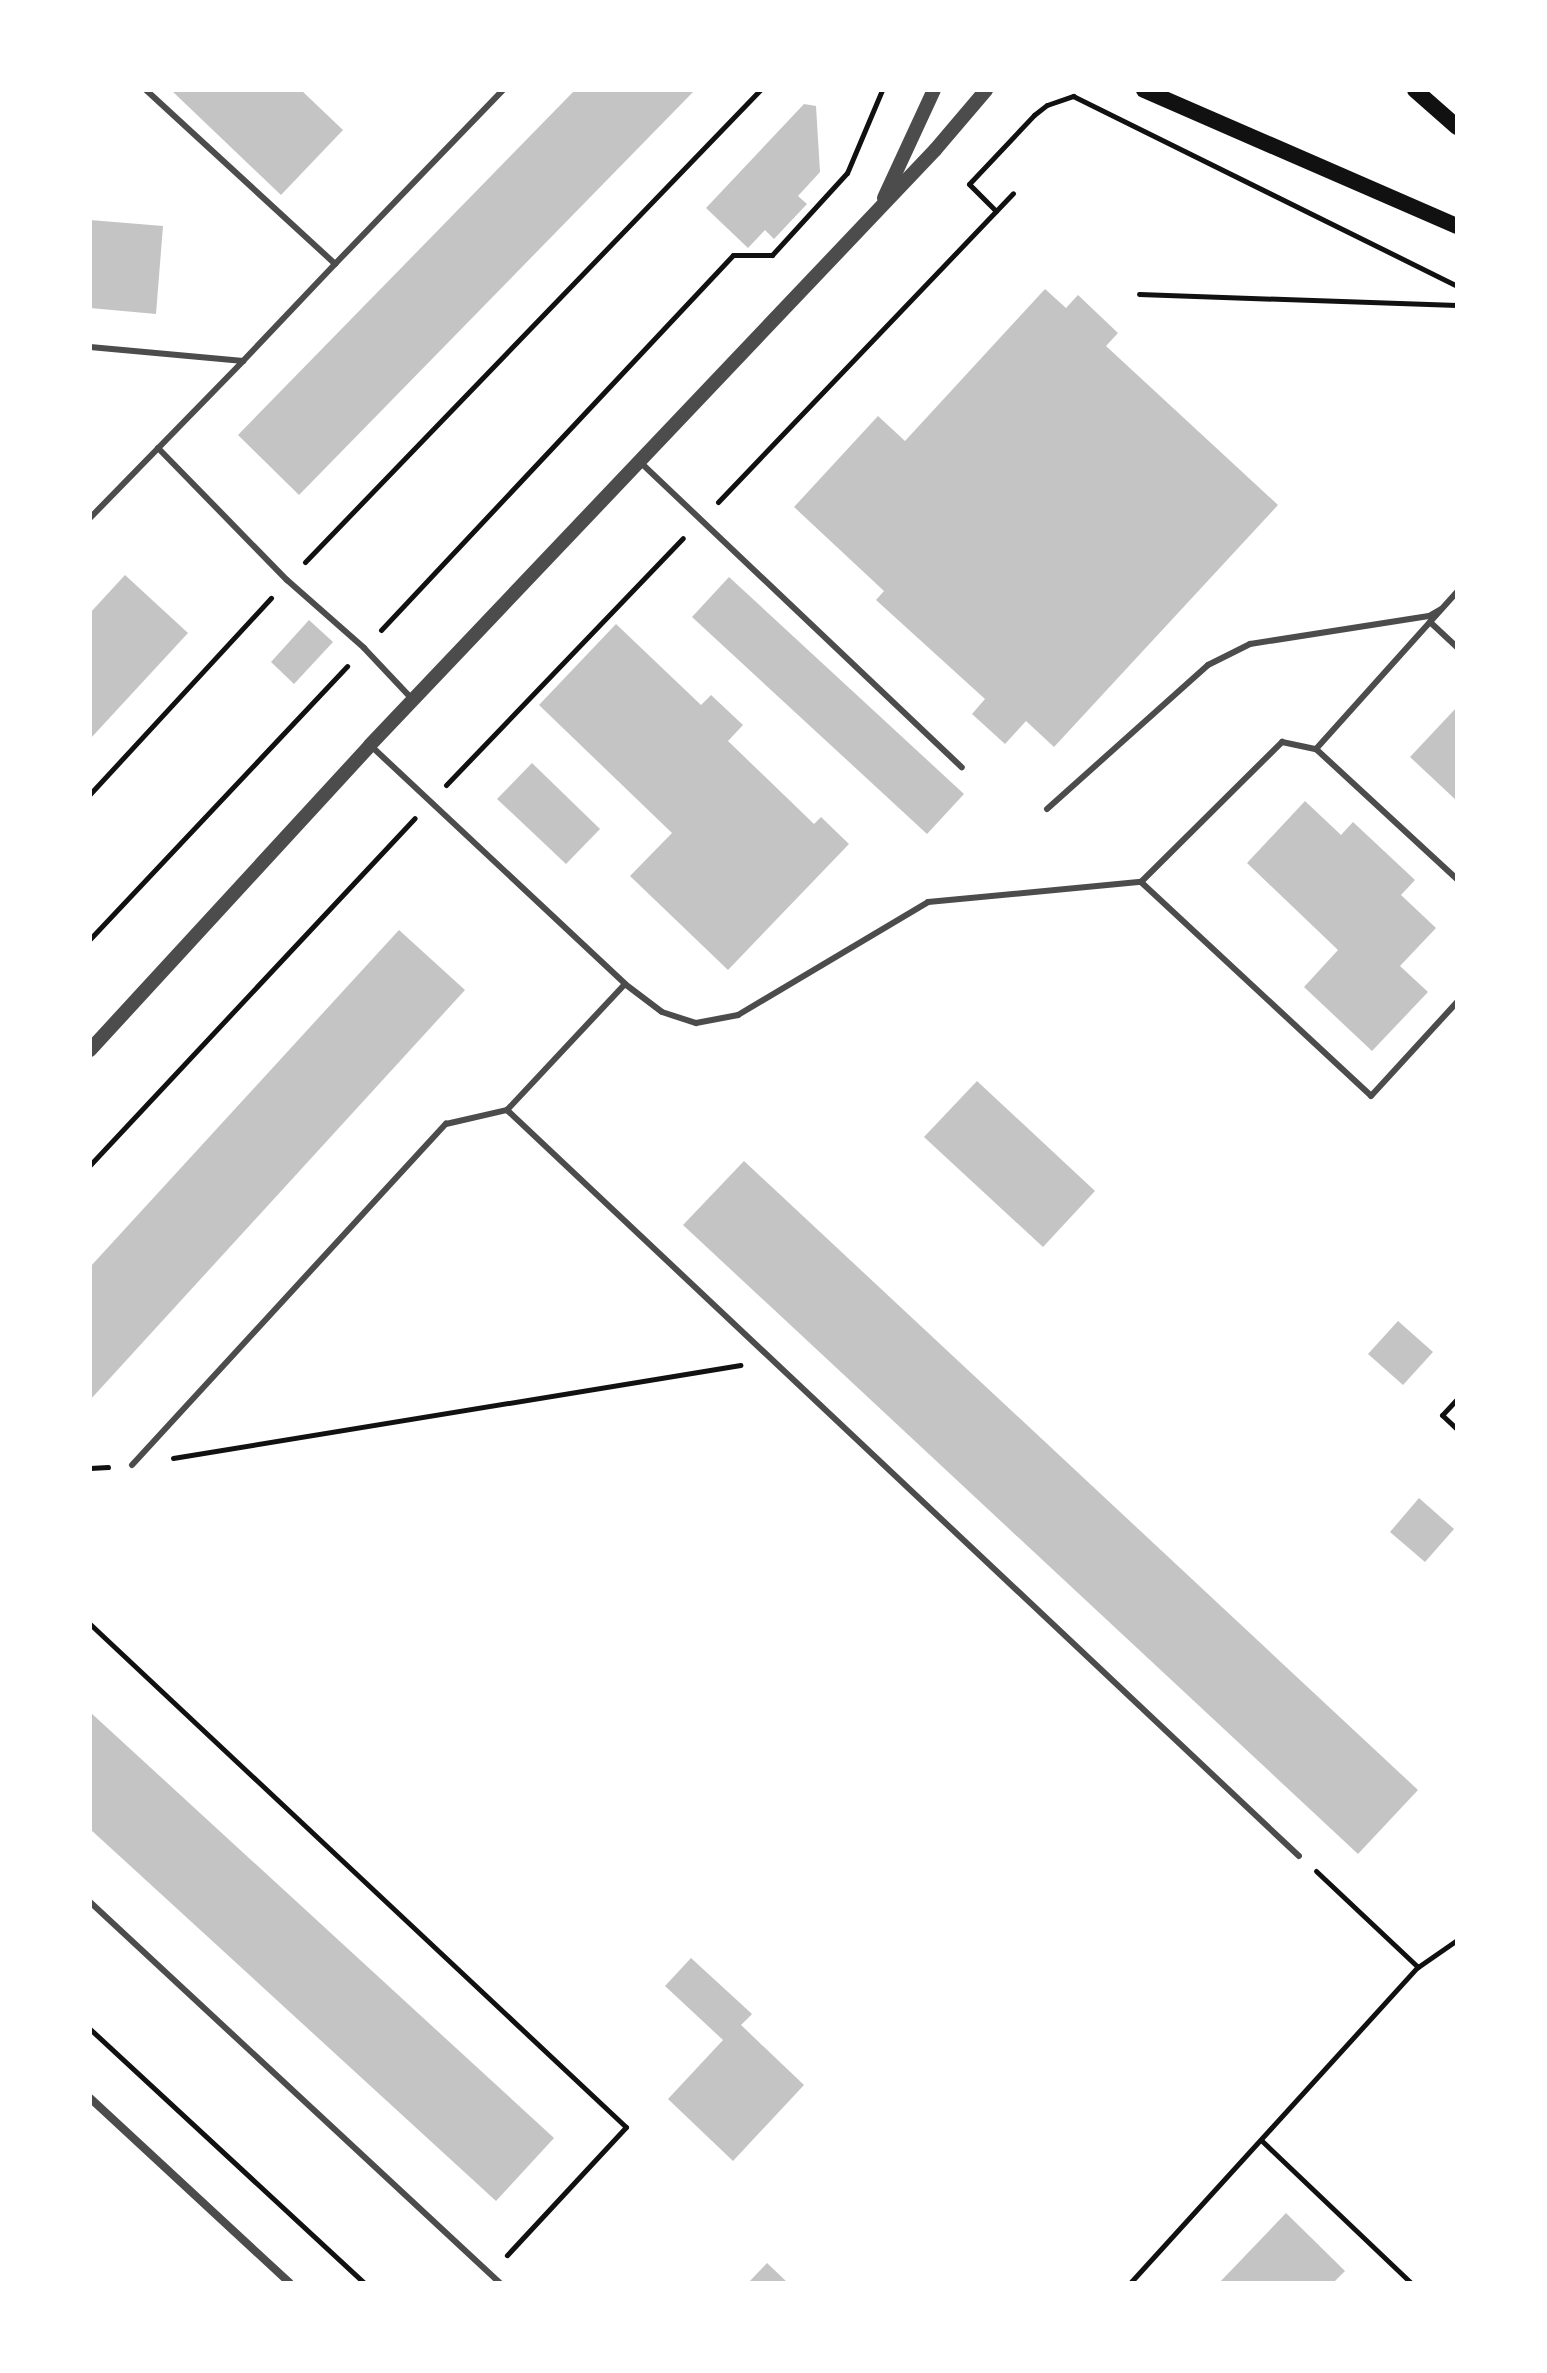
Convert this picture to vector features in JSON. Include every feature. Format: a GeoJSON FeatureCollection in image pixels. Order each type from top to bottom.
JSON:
{"type":"FeatureCollection","features":[{"type":"Feature","properties":{"kind":"main road"},"geometry":{"type":"LineString","coordinates":[[1144,90],[1457,226]]}},
{"type":"Feature","properties":{"kind":"main road"},"geometry":{"type":"LineString","coordinates":[[1415,90],[1457,127]]}},
{"type":"Feature","properties":{"kind":"street"},"geometry":{"type":"LineString","coordinates":[[878,210],[934,90]]}},
{"type":"Feature","properties":{"kind":"street"},"geometry":{"type":"LineString","coordinates":[[90,1050],[370,745],[878,210],[986,90]]}},
{"type":"Feature","properties":{"kind":"street"},"geometry":{"type":"LineString","coordinates":[[90,2098],[290,2283]]}},
{"type":"Feature","properties":{"kind":"lane"},"geometry":{"type":"LineString","coordinates":[[146,90],[335,264]]}},
{"type":"Feature","properties":{"kind":"lane"},"geometry":{"type":"LineString","coordinates":[[90,518],[503,90]]}},
{"type":"Feature","properties":{"kind":"lane"},"geometry":{"type":"LineString","coordinates":[[90,347],[243,361]]}},
{"type":"Feature","properties":{"kind":"lane"},"geometry":{"type":"LineString","coordinates":[[158,448],[287,580],[364,648],[413,700]]}},
{"type":"Feature","properties":{"kind":"lane"},"geometry":{"type":"LineString","coordinates":[[639,461],[962,767]]}},
{"type":"Feature","properties":{"kind":"lane"},"geometry":{"type":"LineString","coordinates":[[1316,749],[1457,592]]}},
{"type":"Feature","properties":{"kind":"lane"},"geometry":{"type":"LineString","coordinates":[[1047,809],[1208,665],[1250,644],[1429,616],[1441,609]]}},
{"type":"Feature","properties":{"kind":"lane"},"geometry":{"type":"LineString","coordinates":[[1430,622],[1457,647]]}},
{"type":"Feature","properties":{"kind":"lane"},"geometry":{"type":"LineString","coordinates":[[370,745],[625,984],[662,1012],[696,1023],[738,1015],[928,902],[1141,882],[1282,742],[1316,749],[1457,879]]}},
{"type":"Feature","properties":{"kind":"lane"},"geometry":{"type":"LineString","coordinates":[[1141,882],[1371,1096],[1457,1002]]}},
{"type":"Feature","properties":{"kind":"lane"},"geometry":{"type":"LineString","coordinates":[[132,1465],[446,1124],[507,1110],[625,984]]}},
{"type":"Feature","properties":{"kind":"lane"},"geometry":{"type":"LineString","coordinates":[[507,1110],[1299,1856]]}},
{"type":"Feature","properties":{"kind":"lane"},"geometry":{"type":"LineString","coordinates":[[90,1902],[500,2283]]}},
{"type":"Feature","properties":{"kind":"path"},"geometry":{"type":"LineString","coordinates":[[90,794],[287,580],[760,90]]}},
{"type":"Feature","properties":{"kind":"path"},"geometry":{"type":"LineString","coordinates":[[90,939],[733,255],[772,255],[847,173],[882,90]]}},
{"type":"Feature","properties":{"kind":"path"},"geometry":{"type":"LineString","coordinates":[[996,211],[969,184],[1034,115],[1047,105],[1073,96],[1457,286]]}},
{"type":"Feature","properties":{"kind":"path"},"geometry":{"type":"LineString","coordinates":[[90,1165],[430,801],[1013,193]]}},
{"type":"Feature","properties":{"kind":"path"},"geometry":{"type":"LineString","coordinates":[[1139,294],[1457,305]]}},
{"type":"Feature","properties":{"kind":"path"},"geometry":{"type":"LineString","coordinates":[[90,1468],[132,1465],[772,1360]]}},
{"type":"Feature","properties":{"kind":"path"},"geometry":{"type":"LineString","coordinates":[[1457,1399],[1442,1415],[1457,1429]]}},
{"type":"Feature","properties":{"kind":"path"},"geometry":{"type":"LineString","coordinates":[[90,1624],[626,2127],[489,2273]]}},
{"type":"Feature","properties":{"kind":"path"},"geometry":{"type":"LineString","coordinates":[[1299,1856],[1418,1967]]}},
{"type":"Feature","properties":{"kind":"path"},"geometry":{"type":"LineString","coordinates":[[1130,2283],[1418,1967],[1457,1940]]}},
{"type":"Feature","properties":{"kind":"path"},"geometry":{"type":"LineString","coordinates":[[90,2029],[364,2283]]}},
{"type":"Feature","properties":{"kind":"path"},"geometry":{"type":"LineString","coordinates":[[1261,2140],[1411,2283]]}},
{"type":"Feature","properties":{"kind":"building"},"geometry":{"type":"Polygon","coordinates":[[[171,90],[301,90],[343,130],[281,195],[171,90]]]}},
{"type":"Feature","properties":{"kind":"building"},"geometry":{"type":"Polygon","coordinates":[[[575,90],[695,90],[299,495],[238,435],[575,90]]]}},
{"type":"Feature","properties":{"kind":"building"},"geometry":{"type":"Polygon","coordinates":[[[804,104],[816,106],[820,172],[798,196],[807,204],[774,239],[765,230],[748,248],[706,208],[804,104]]]}},
{"type":"Feature","properties":{"kind":"building"},"geometry":{"type":"Polygon","coordinates":[[[90,220],[163,226],[156,314],[90,308],[90,220]]]}},
{"type":"Feature","properties":{"kind":"building"},"geometry":{"type":"Polygon","coordinates":[[[1045,289],[1066,308],[1078,295],[1118,333],[1106,346],[1278,505],[1054,747],[1026,721],[1005,744],[972,714],[985,699],[876,600],[884,591],[794,507],[878,416],[905,441],[1045,289]]]}},
{"type":"Feature","properties":{"kind":"building"},"geometry":{"type":"Polygon","coordinates":[[[125,575],[188,633],[90,739],[90,613],[125,575]]]}},
{"type":"Feature","properties":{"kind":"building"},"geometry":{"type":"Polygon","coordinates":[[[729,577],[964,794],[927,834],[692,617],[729,577]]]}},
{"type":"Feature","properties":{"kind":"building"},"geometry":{"type":"Polygon","coordinates":[[[309,620],[333,642],[294,684],[271,662],[309,620]]]}},
{"type":"Feature","properties":{"kind":"building"},"geometry":{"type":"Polygon","coordinates":[[[616,624],[701,705],[711,695],[743,725],[728,741],[814,824],[821,817],[849,844],[728,970],[630,876],[672,833],[539,705],[616,624]]]}},
{"type":"Feature","properties":{"kind":"building"},"geometry":{"type":"Polygon","coordinates":[[[1457,707],[1457,801],[1410,757],[1457,707]]]}},
{"type":"Feature","properties":{"kind":"building"},"geometry":{"type":"Polygon","coordinates":[[[532,763],[600,829],[566,864],[497,799],[532,763]]]}},
{"type":"Feature","properties":{"kind":"building"},"geometry":{"type":"Polygon","coordinates":[[[1305,801],[1341,835],[1353,822],[1415,880],[1401,895],[1436,928],[1400,966],[1428,992],[1372,1051],[1304,987],[1338,950],[1247,863],[1305,801]]]}},
{"type":"Feature","properties":{"kind":"building"},"geometry":{"type":"Polygon","coordinates":[[[399,930],[465,990],[90,1400],[90,1267],[399,930]]]}},
{"type":"Feature","properties":{"kind":"building"},"geometry":{"type":"Polygon","coordinates":[[[977,1081],[1095,1191],[1043,1247],[924,1137],[977,1081]]]}},
{"type":"Feature","properties":{"kind":"building"},"geometry":{"type":"Polygon","coordinates":[[[744,1161],[1418,1790],[1358,1854],[683,1225],[744,1161]]]}},
{"type":"Feature","properties":{"kind":"building"},"geometry":{"type":"Polygon","coordinates":[[[1398,1321],[1433,1352],[1403,1385],[1368,1354],[1398,1321]]]}},
{"type":"Feature","properties":{"kind":"building"},"geometry":{"type":"Polygon","coordinates":[[[1419,1498],[1454,1529],[1425,1562],[1390,1532],[1419,1498]]]}},
{"type":"Feature","properties":{"kind":"building"},"geometry":{"type":"Polygon","coordinates":[[[90,1712],[554,2138],[496,2201],[90,1829],[90,1712]]]}},
{"type":"Feature","properties":{"kind":"building"},"geometry":{"type":"Polygon","coordinates":[[[691,1958],[752,2014],[741,2025],[804,2085],[733,2161],[668,2099],[723,2040],[665,1986],[691,1958]]]}},
{"type":"Feature","properties":{"kind":"building"},"geometry":{"type":"Polygon","coordinates":[[[1286,2213],[1345,2271],[1333,2283],[1219,2283],[1286,2213]]]}},
{"type":"Feature","properties":{"kind":"building"},"geometry":{"type":"Polygon","coordinates":[[[767,2263],[788,2283],[748,2283],[767,2263]]]}}]}
